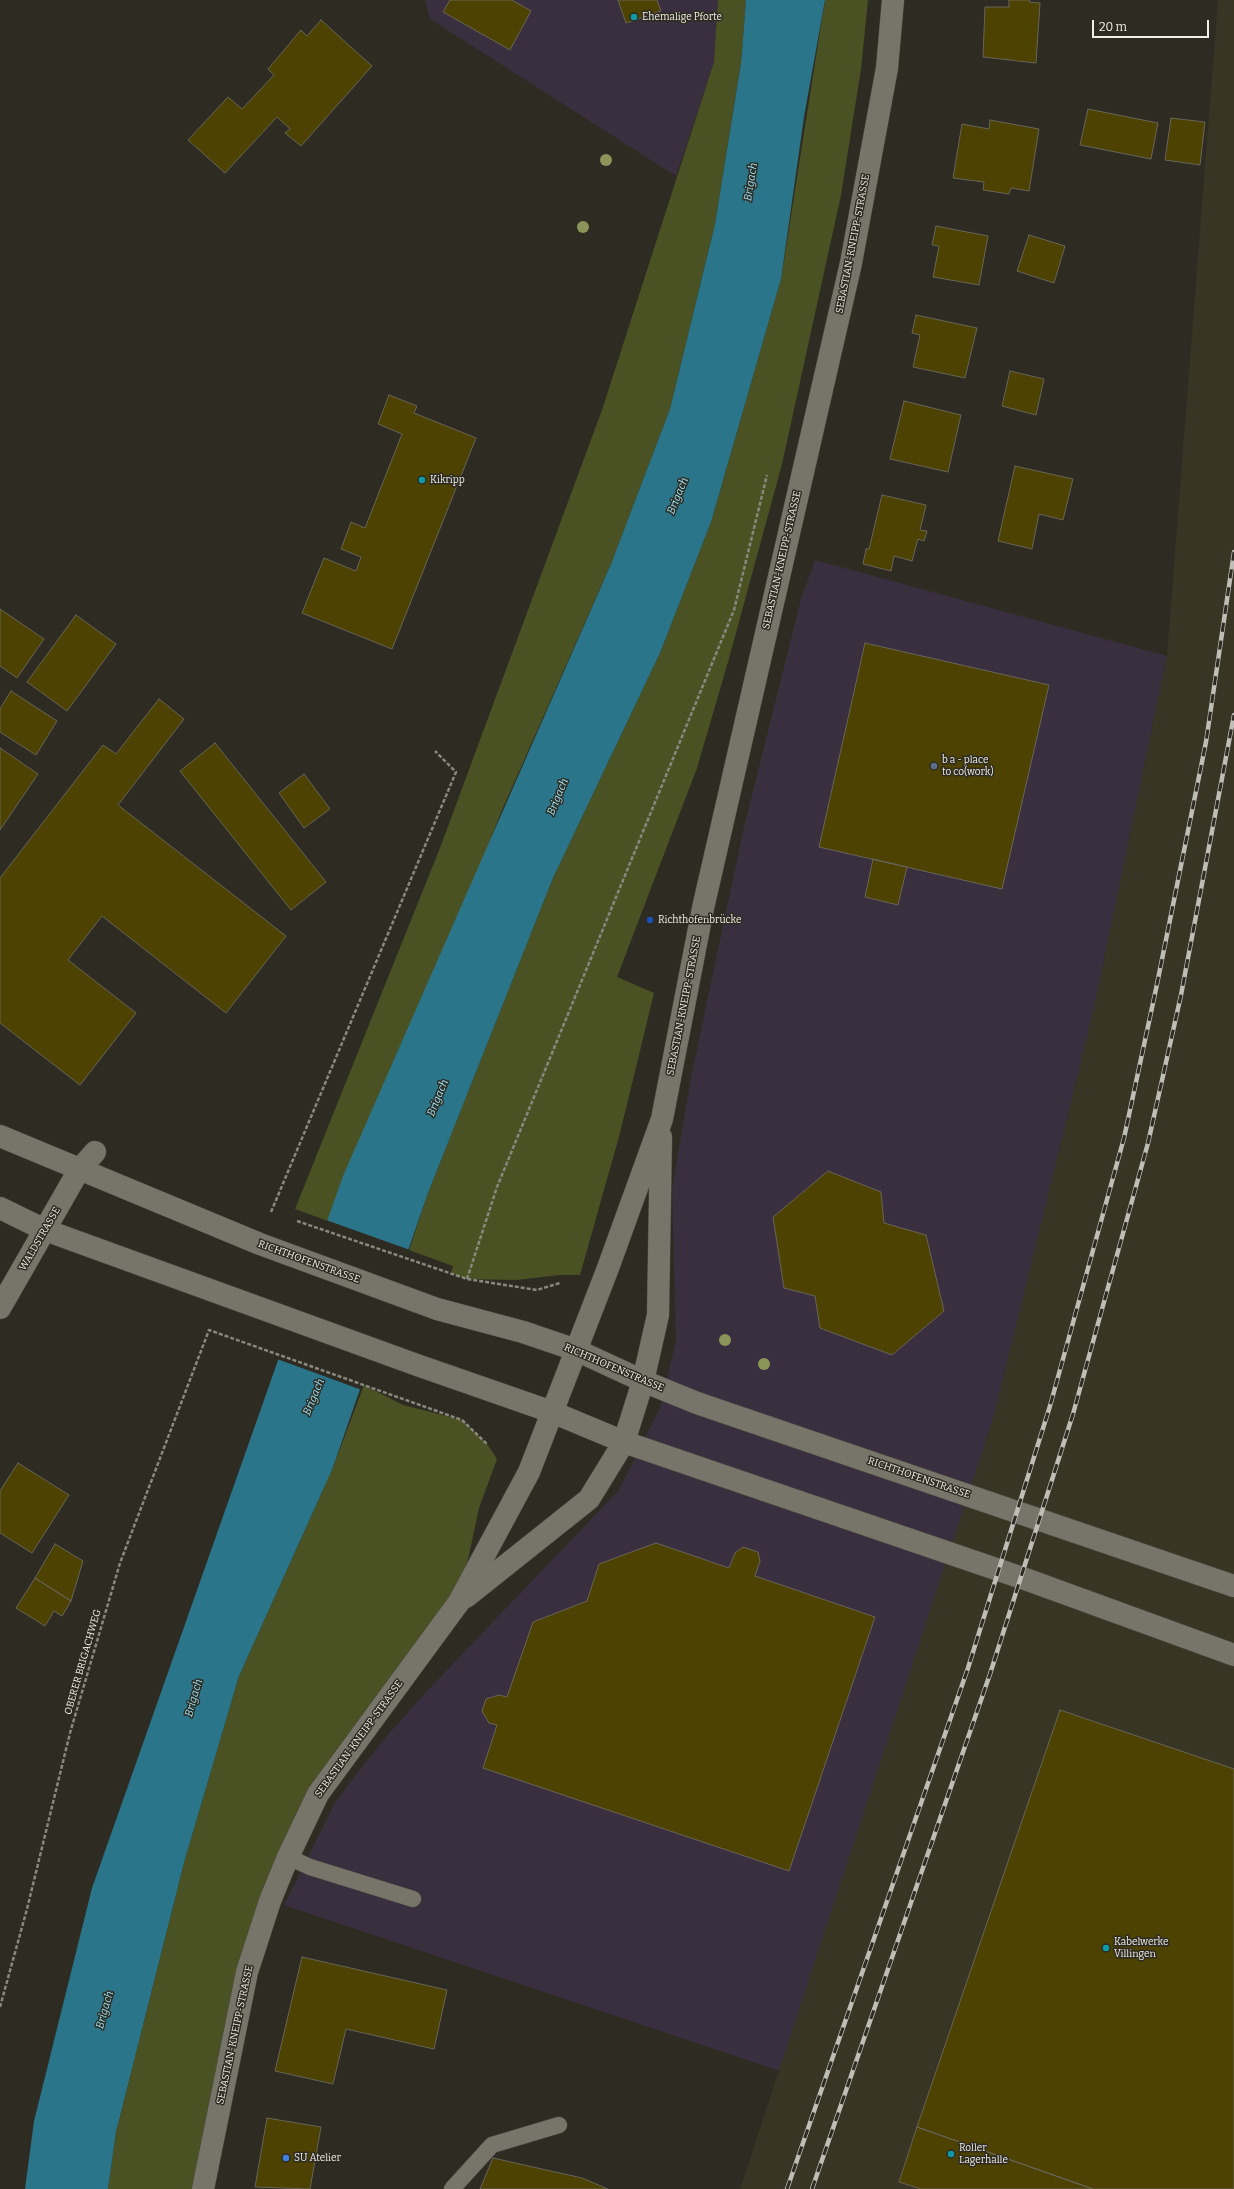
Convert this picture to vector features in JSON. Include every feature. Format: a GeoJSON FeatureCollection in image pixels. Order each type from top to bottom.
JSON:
{"type":"FeatureCollection","features":[{"type":"Feature","properties":{"kind":"street","name":"SEBASTIAN-KNEIPP-STRASSE"},"geometry":{"type":"LineString","coordinates":[[203,2189],[247,1972],[270,1901],[288,1857],[318,1794],[459,1602],[529,1472],[662,1119],[703,908],[851,263],[887,68],[893,0]]}},
{"type":"Feature","properties":{"kind":"street","name":"SEBASTIAN-KNEIPP-STRASSE"},"geometry":{"type":"LineString","coordinates":[[459,1602],[589,1499],[624,1442],[643,1381],[658,1315],[662,1119]]}},
{"type":"Feature","properties":{"kind":"street","name":"RICHTHOFENSTRASSE"},"geometry":{"type":"LineString","coordinates":[[0,1136],[260,1244],[437,1309],[523,1332],[576,1350],[643,1381],[697,1403],[1234,1586]]}},
{"type":"Feature","properties":{"kind":"street","name":"WALDSTRASSE"},"geometry":{"type":"LineString","coordinates":[[0,1308],[79,1170],[95,1152]]}},
{"type":"Feature","properties":{"kind":"street"},"geometry":{"type":"LineString","coordinates":[[0,1208],[45,1230],[417,1365],[552,1412],[624,1442],[1028,1580],[1234,1656]]}},
{"type":"Feature","properties":{"kind":"lane"},"geometry":{"type":"LineString","coordinates":[[288,1857],[310,1867],[413,1899]]}},
{"type":"Feature","properties":{"kind":"lane"},"geometry":{"type":"LineString","coordinates":[[452,2189],[492,2145],[559,2125]]}},
{"type":"Feature","properties":{"kind":"path"},"geometry":{"type":"LineString","coordinates":[[467,1279],[497,1187],[734,610],[768,470]]}},
{"type":"Feature","properties":{"kind":"path"},"geometry":{"type":"LineString","coordinates":[[274,1213],[456,772],[435,751]]}},
{"type":"Feature","properties":{"kind":"path"},"geometry":{"type":"LineString","coordinates":[[291,1219],[467,1279],[537,1290],[560,1283]]}},
{"type":"Feature","properties":{"kind":"path","name":"OBERER BRIGACHWEG"},"geometry":{"type":"LineString","coordinates":[[0,2007],[27,1909],[70,1733],[120,1563],[210,1330],[462,1420],[487,1444]]}},
{"type":"Feature","properties":{"kind":"shaded area"},"geometry":{"type":"Polygon","coordinates":[[[425,0],[718,0],[714,62],[676,176],[430,19],[425,0]]]}},
{"type":"Feature","properties":{"kind":"shaded area"},"geometry":{"type":"Polygon","coordinates":[[[1218,0],[1234,0],[1234,2189],[740,2189],[994,1416],[1094,1008],[1167,656],[1218,0]]]}},
{"type":"Feature","properties":{"kind":"shaded area"},"geometry":{"type":"Polygon","coordinates":[[[815,560],[1167,656],[1094,1008],[994,1416],[780,2071],[284,1905],[336,1801],[380,1744],[424,1694],[619,1490],[660,1408],[676,1340],[672,1188],[691,1077],[744,827],[801,599],[815,560]]]}},
{"type":"Feature","properties":{"kind":"green space"},"geometry":{"type":"Polygon","coordinates":[[[718,0],[746,0],[741,63],[715,224],[670,409],[611,564],[502,810],[476,876],[328,1221],[295,1209],[440,848],[602,410],[714,62],[718,0]]]}},
{"type":"Feature","properties":{"kind":"green space"},"geometry":{"type":"Polygon","coordinates":[[[825,0],[868,0],[861,69],[841,195],[782,464],[728,662],[697,768],[617,977],[654,993],[620,1133],[580,1275],[560,1275],[516,1280],[467,1279],[451,1273],[453,1266],[409,1250],[428,1193],[553,878],[660,653],[711,522],[781,279],[825,0]]]}},
{"type":"Feature","properties":{"kind":"green space"},"geometry":{"type":"Polygon","coordinates":[[[364,1385],[403,1405],[462,1420],[487,1444],[497,1459],[479,1508],[459,1602],[318,1794],[270,1901],[203,2189],[108,2189],[116,2132],[185,1859],[239,1676],[332,1470],[364,1385]]]}},
{"type":"Feature","properties":{"kind":"water","name":"Brigach"},"geometry":{"type":"Polygon","coordinates":[[[746,0],[825,0],[804,117],[781,279],[711,522],[660,653],[553,878],[428,1193],[332,1470],[239,1676],[185,1859],[116,2132],[108,2189],[25,2189],[34,2121],[92,1888],[343,1176],[611,564],[670,409],[715,224],[741,63],[746,0]]]}},
{"type":"Feature","properties":{"kind":"pier"},"geometry":{"type":"Polygon","coordinates":[[[326,1220],[410,1250],[362,1390],[277,1359],[326,1220]]]}},
{"type":"Feature","properties":{"kind":"building"},"geometry":{"type":"Polygon","coordinates":[[[450,0],[512,0],[531,11],[510,50],[443,12],[450,0]]]}},
{"type":"Feature","properties":{"kind":"building","name":"Ehemalige Pforte"},"geometry":{"type":"Polygon","coordinates":[[[618,0],[657,0],[661,11],[626,23],[618,0]]]}},
{"type":"Feature","properties":{"kind":"building"},"geometry":{"type":"Polygon","coordinates":[[[1009,0],[1030,0],[1029,2],[1040,3],[1036,63],[983,57],[985,7],[1009,7],[1009,0]]]}},
{"type":"Feature","properties":{"kind":"building"},"geometry":{"type":"Polygon","coordinates":[[[321,20],[372,66],[301,146],[285,133],[290,129],[277,117],[225,173],[188,140],[228,97],[242,109],[274,75],[268,69],[301,30],[307,36],[321,20]]]}},
{"type":"Feature","properties":{"kind":"building"},"geometry":{"type":"Polygon","coordinates":[[[1088,109],[1158,123],[1151,159],[1080,145],[1088,109]]]}},
{"type":"Feature","properties":{"kind":"building"},"geometry":{"type":"Polygon","coordinates":[[[1171,118],[1205,122],[1200,165],[1165,160],[1171,118]]]}},
{"type":"Feature","properties":{"kind":"building"},"geometry":{"type":"Polygon","coordinates":[[[990,120],[1039,129],[1029,191],[1011,188],[1009,194],[983,190],[984,182],[953,178],[962,124],[989,129],[990,120]]]}},
{"type":"Feature","properties":{"kind":"building"},"geometry":{"type":"Polygon","coordinates":[[[936,226],[988,236],[979,285],[933,277],[939,246],[932,245],[936,226]]]}},
{"type":"Feature","properties":{"kind":"building"},"geometry":{"type":"Polygon","coordinates":[[[1029,235],[1065,246],[1054,283],[1017,271],[1029,235]]]}},
{"type":"Feature","properties":{"kind":"building"},"geometry":{"type":"Polygon","coordinates":[[[916,315],[977,328],[965,378],[913,367],[920,335],[912,333],[916,315]]]}},
{"type":"Feature","properties":{"kind":"building"},"geometry":{"type":"Polygon","coordinates":[[[1010,371],[1044,379],[1036,415],[1002,406],[1010,371]]]}},
{"type":"Feature","properties":{"kind":"building","name":"Kikripp"},"geometry":{"type":"Polygon","coordinates":[[[389,395],[417,406],[414,413],[476,438],[392,649],[302,613],[324,558],[356,571],[361,557],[341,549],[351,522],[365,528],[402,434],[378,424],[389,395]]]}},
{"type":"Feature","properties":{"kind":"building"},"geometry":{"type":"Polygon","coordinates":[[[904,401],[961,415],[948,472],[890,459],[904,401]]]}},
{"type":"Feature","properties":{"kind":"building"},"geometry":{"type":"Polygon","coordinates":[[[1015,466],[1073,479],[1063,520],[1039,514],[1032,549],[998,541],[1015,466]]]}},
{"type":"Feature","properties":{"kind":"building"},"geometry":{"type":"Polygon","coordinates":[[[882,495],[926,505],[920,530],[927,531],[924,541],[918,539],[912,561],[894,556],[891,571],[863,564],[866,549],[869,549],[882,495]]]}},
{"type":"Feature","properties":{"kind":"building"},"geometry":{"type":"Polygon","coordinates":[[[0,609],[44,639],[17,678],[0,666],[0,609]]]}},
{"type":"Feature","properties":{"kind":"building"},"geometry":{"type":"Polygon","coordinates":[[[76,615],[116,644],[67,711],[27,682],[76,615]]]}},
{"type":"Feature","properties":{"kind":"building","name":"b a - place to co(work)"},"geometry":{"type":"Polygon","coordinates":[[[865,643],[1049,685],[1002,889],[819,847],[865,643]]]}},
{"type":"Feature","properties":{"kind":"building"},"geometry":{"type":"Polygon","coordinates":[[[11,691],[57,721],[36,755],[0,732],[0,709],[11,691]]]}},
{"type":"Feature","properties":{"kind":"building"},"geometry":{"type":"Polygon","coordinates":[[[159,699],[184,719],[118,805],[286,936],[226,1013],[102,916],[68,960],[136,1013],[80,1085],[0,1023],[0,878],[103,745],[116,754],[159,699]]]}},
{"type":"Feature","properties":{"kind":"building"},"geometry":{"type":"Polygon","coordinates":[[[215,743],[326,882],[291,910],[180,771],[215,743]]]}},
{"type":"Feature","properties":{"kind":"building"},"geometry":{"type":"Polygon","coordinates":[[[0,748],[38,774],[0,830],[0,748]]]}},
{"type":"Feature","properties":{"kind":"building"},"geometry":{"type":"Polygon","coordinates":[[[304,774],[330,809],[304,828],[279,793],[304,774]]]}},
{"type":"Feature","properties":{"kind":"building"},"geometry":{"type":"Polygon","coordinates":[[[873,859],[907,867],[898,905],[865,897],[873,859]]]}},
{"type":"Feature","properties":{"kind":"building"},"geometry":{"type":"Polygon","coordinates":[[[828,1171],[881,1192],[884,1223],[926,1235],[944,1311],[892,1355],[820,1328],[815,1296],[784,1288],[773,1217],[828,1171]]]}},
{"type":"Feature","properties":{"kind":"building"},"geometry":{"type":"Polygon","coordinates":[[[18,1463],[69,1495],[32,1553],[0,1533],[0,1491],[18,1463]]]}},
{"type":"Feature","properties":{"kind":"building"},"geometry":{"type":"Polygon","coordinates":[[[656,1543],[729,1568],[735,1553],[743,1547],[758,1552],[760,1561],[755,1576],[875,1617],[789,1871],[483,1768],[497,1725],[489,1723],[482,1711],[486,1699],[499,1695],[507,1697],[533,1622],[587,1601],[599,1564],[656,1543]]]}},
{"type":"Feature","properties":{"kind":"building"},"geometry":{"type":"Polygon","coordinates":[[[55,1544],[83,1561],[71,1601],[35,1578],[55,1544]]]}},
{"type":"Feature","properties":{"kind":"building"},"geometry":{"type":"Polygon","coordinates":[[[35,1578],[71,1601],[62,1616],[54,1611],[45,1626],[16,1608],[35,1578]]]}},
{"type":"Feature","properties":{"kind":"building","name":"Kabelwerke Villingen"},"geometry":{"type":"Polygon","coordinates":[[[1060,1710],[1234,1769],[1234,2189],[1093,2189],[917,2127],[1060,1710]]]}},
{"type":"Feature","properties":{"kind":"building"},"geometry":{"type":"Polygon","coordinates":[[[302,1957],[447,1990],[434,2049],[346,2029],[333,2084],[275,2071],[302,1957]]]}},
{"type":"Feature","properties":{"kind":"building"},"geometry":{"type":"Polygon","coordinates":[[[267,2118],[321,2127],[310,2189],[255,2187],[267,2118]]]}},
{"type":"Feature","properties":{"kind":"building","name":"Roller Lagerhalle"},"geometry":{"type":"Polygon","coordinates":[[[917,2127],[1093,2189],[921,2189],[899,2182],[917,2127]]]}},
{"type":"Feature","properties":{"kind":"building"},"geometry":{"type":"Polygon","coordinates":[[[493,2158],[582,2178],[608,2189],[480,2189],[493,2158]]]}},
{"type":"Feature","properties":{"kind":"railway"},"geometry":{"type":"LineString","coordinates":[[787,2189],[968,1668],[1050,1406],[1124,1138],[1206,742],[1234,552]]}},
{"type":"Feature","properties":{"kind":"railway"},"geometry":{"type":"LineString","coordinates":[[812,2189],[990,1674],[1073,1414],[1148,1143],[1181,995],[1234,715]]}},
{"type":"Feature","properties":{"kind":"place","name":"Ehemalige Pforte"},"geometry":{"type":"Point","coordinates":[634,17]}},
{"type":"Feature","properties":{"kind":"place","name":"Kikripp"},"geometry":{"type":"Point","coordinates":[422,480]}},
{"type":"Feature","properties":{"kind":"place","name":"b a - place to co(work)"},"geometry":{"type":"Point","coordinates":[934,766]}},
{"type":"Feature","properties":{"kind":"place","name":"Richthofenbrücke"},"geometry":{"type":"Point","coordinates":[650,920]}},
{"type":"Feature","properties":{"kind":"place","name":"Kabelwerke Villingen"},"geometry":{"type":"Point","coordinates":[1106,1948]}},
{"type":"Feature","properties":{"kind":"place","name":"Roller Lagerhalle"},"geometry":{"type":"Point","coordinates":[951,2154]}},
{"type":"Feature","properties":{"kind":"place","name":"SU Atelier"},"geometry":{"type":"Point","coordinates":[286,2158]}}]}
